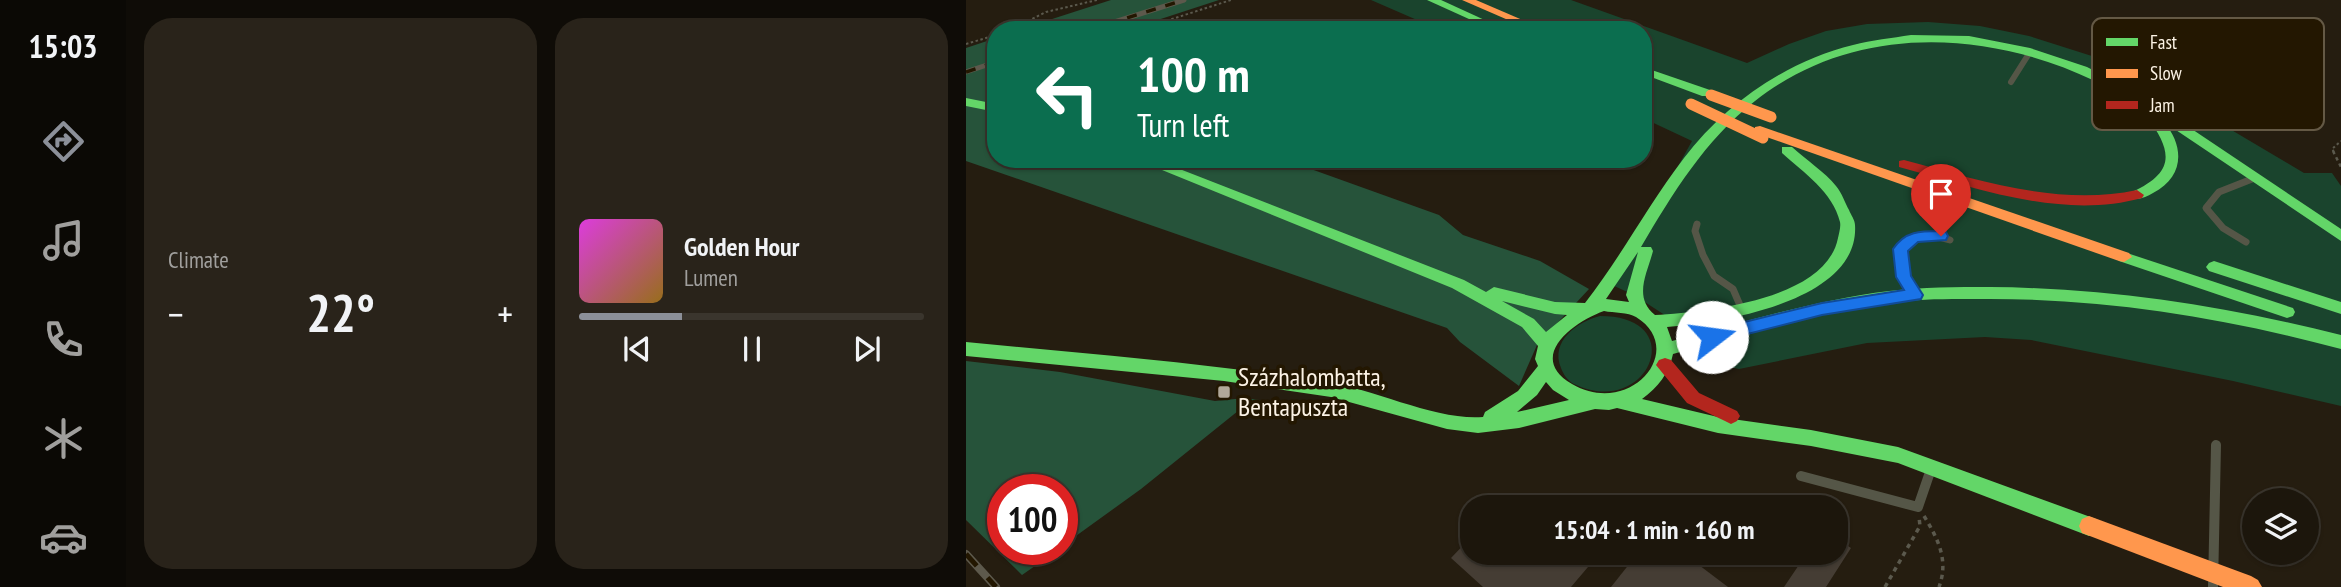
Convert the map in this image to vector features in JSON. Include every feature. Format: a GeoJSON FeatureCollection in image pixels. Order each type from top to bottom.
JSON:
{"type":"FeatureCollection","features":[{"type":"Feature","properties":{"kind":"main road"},"geometry":{"type":"LineString","coordinates":[[1432,0],[1482,21]]}},
{"type":"Feature","properties":{"kind":"main road"},"geometry":{"type":"LineString","coordinates":[[1467,0],[1519,21]]}},
{"type":"Feature","properties":{"kind":"main road"},"geometry":{"type":"LineString","coordinates":[[1465,423],[1491,418],[1527,398],[1539,383],[1546,365],[1547,344],[1560,323],[1587,308],[1619,276],[1661,205],[1705,142],[1772,82],[1821,56],[1866,43],[1920,38],[1975,41],[2030,52],[2092,76]]}},
{"type":"Feature","properties":{"kind":"main road"},"geometry":{"type":"LineString","coordinates":[[2074,67],[2092,77]]}},
{"type":"Feature","properties":{"kind":"main road"},"geometry":{"type":"LineString","coordinates":[[1652,72],[1706,93],[1765,128],[1784,148],[1822,176],[1841,201],[1847,228],[1842,250],[1828,272],[1816,282],[1787,297],[1695,321],[1654,321]]}},
{"type":"Feature","properties":{"kind":"main road"},"geometry":{"type":"LineString","coordinates":[[1652,89],[2139,263],[2341,329]]}},
{"type":"Feature","properties":{"kind":"main road"},"geometry":{"type":"LineString","coordinates":[[966,102],[987,106]]}},
{"type":"Feature","properties":{"kind":"main road"},"geometry":{"type":"LineString","coordinates":[[1765,128],[2007,190],[2071,200],[2103,201],[2132,197],[2164,181],[2173,165],[2175,150],[2163,130]]}},
{"type":"Feature","properties":{"kind":"main road"},"geometry":{"type":"LineString","coordinates":[[2183,130],[2341,236]]}},
{"type":"Feature","properties":{"kind":"main road"},"geometry":{"type":"LineString","coordinates":[[1904,164],[2056,215]]}},
{"type":"Feature","properties":{"kind":"main road"},"geometry":{"type":"LineString","coordinates":[[1164,168],[1458,284],[1530,303],[1587,308],[1616,305],[1640,312],[1654,321],[1663,333],[1667,349],[1665,365],[1653,384],[1643,392],[1619,401]]}},
{"type":"Feature","properties":{"kind":"main road"},"geometry":{"type":"LineString","coordinates":[[1640,312],[1634,295],[1637,279],[1661,205]]}},
{"type":"Feature","properties":{"kind":"main road"},"geometry":{"type":"LineString","coordinates":[[2199,262],[2341,308]]}},
{"type":"Feature","properties":{"kind":"main road"},"geometry":{"type":"LineString","coordinates":[[1458,284],[1528,323],[1547,344]]}},
{"type":"Feature","properties":{"kind":"main road"},"geometry":{"type":"LineString","coordinates":[[1667,349],[1822,309],[1915,295],[2032,292],[2158,303],[2241,318],[2341,342]]}},
{"type":"Feature","properties":{"kind":"main road"},"geometry":{"type":"LineString","coordinates":[[966,349],[1224,374],[1331,390],[1447,421],[1478,425],[1505,423],[1592,402],[1619,401],[1718,425],[1875,450],[1932,466],[2214,580],[2251,587]]}},
{"type":"Feature","properties":{"kind":"main road"},"geometry":{"type":"LineString","coordinates":[[1546,365],[1562,388],[1592,402]]}},
{"type":"Feature","properties":{"kind":"main road"},"geometry":{"type":"LineString","coordinates":[[1665,365],[1683,392],[1706,407],[1811,438]]}},
{"type":"Feature","properties":{"kind":"lane"},"geometry":{"type":"LineString","coordinates":[[2011,82],[2030,52]]}},
{"type":"Feature","properties":{"kind":"lane"},"geometry":{"type":"LineString","coordinates":[[2246,242],[2227,232],[2206,208],[2209,199],[2217,193],[2255,178]]}},
{"type":"Feature","properties":{"kind":"lane"},"geometry":{"type":"LineString","coordinates":[[1697,224],[1695,231],[1703,255],[1714,276],[1733,289],[1742,310]]}},
{"type":"Feature","properties":{"kind":"lane"},"geometry":{"type":"LineString","coordinates":[[1915,295],[1903,277],[1900,249],[1914,237],[1941,236],[1951,240]]}},
{"type":"Feature","properties":{"kind":"lane"},"geometry":{"type":"LineString","coordinates":[[2214,580],[2216,445]]}},
{"type":"Feature","properties":{"kind":"lane"},"geometry":{"type":"LineString","coordinates":[[1801,475],[1918,507],[1932,466]]}},
{"type":"Feature","properties":{"kind":"path"},"geometry":{"type":"LineString","coordinates":[[1028,21],[1046,12],[1097,0]]}},
{"type":"Feature","properties":{"kind":"path"},"geometry":{"type":"LineString","coordinates":[[1166,21],[1231,0]]}},
{"type":"Feature","properties":{"kind":"path"},"geometry":{"type":"LineString","coordinates":[[966,44],[987,38]]}},
{"type":"Feature","properties":{"kind":"path"},"geometry":{"type":"LineString","coordinates":[[2341,141],[2332,149],[2341,167]]}},
{"type":"Feature","properties":{"kind":"path"},"geometry":{"type":"LineString","coordinates":[[1885,587],[1920,526],[1918,507]]}},
{"type":"Feature","properties":{"kind":"path"},"geometry":{"type":"LineString","coordinates":[[1918,507],[1941,543],[1944,578],[1939,587]]}},
{"type":"Feature","properties":{"kind":"green space"},"geometry":{"type":"Polygon","coordinates":[[[1111,0],[1219,0],[1155,21],[1046,21],[1111,0]]]}},
{"type":"Feature","properties":{"kind":"green space"},"geometry":{"type":"Polygon","coordinates":[[[1371,0],[1571,0],[1630,21],[1419,21],[1371,0]]]}},
{"type":"Feature","properties":{"kind":"green space"},"geometry":{"type":"Polygon","coordinates":[[[1928,22],[1980,26],[2029,36],[2092,56],[2092,130],[2231,130],[2304,173],[2332,173],[2341,186],[2341,406],[2031,340],[1985,337],[1867,343],[1739,369],[1715,364],[1698,354],[1677,323],[1634,295],[1612,285],[1692,141],[1652,122],[1652,29],[1747,63],[1826,31],[1867,24],[1928,22]]]}},
{"type":"Feature","properties":{"kind":"green space"},"geometry":{"type":"Polygon","coordinates":[[[987,41],[987,168],[1308,168],[1439,215],[1463,235],[1540,261],[1589,289],[1537,345],[1519,386],[1460,342],[1447,328],[966,161],[966,48],[987,41]]]}},
{"type":"Feature","properties":{"kind":"green space"},"geometry":{"type":"Polygon","coordinates":[[[1600,316],[1628,320],[1645,332],[1652,347],[1649,363],[1639,378],[1622,389],[1600,391],[1574,384],[1561,368],[1559,349],[1562,341],[1575,328],[1600,316]]]}},
{"type":"Feature","properties":{"kind":"green space"},"geometry":{"type":"Polygon","coordinates":[[[966,361],[1060,372],[1215,401],[1245,398],[1333,410],[1334,417],[1238,411],[1141,489],[1078,534],[1078,474],[987,474],[987,541],[966,520],[966,361]]]}},
{"type":"Feature","properties":{"kind":"green space"},"geometry":{"type":"Polygon","coordinates":[[[1012,565],[1036,565],[1022,575],[1012,565]]]}},
{"type":"Feature","properties":{"kind":"building"},"geometry":{"type":"Polygon","coordinates":[[[1460,549],[1460,565],[1588,567],[1571,587],[1483,587],[1451,558],[1460,549]]]}},
{"type":"Feature","properties":{"kind":"building"},"geometry":{"type":"Polygon","coordinates":[[[1628,565],[1699,565],[1728,587],[1611,587],[1628,565]]]}},
{"type":"Feature","properties":{"kind":"building"},"geometry":{"type":"Polygon","coordinates":[[[1799,565],[1840,565],[1826,587],[1784,587],[1799,565]]]}},
{"type":"Feature","properties":{"kind":"railway"},"geometry":{"type":"LineString","coordinates":[[1118,21],[1184,0]]}},
{"type":"Feature","properties":{"kind":"railway"},"geometry":{"type":"LineString","coordinates":[[966,72],[987,65]]}},
{"type":"Feature","properties":{"kind":"railway"},"geometry":{"type":"LineString","coordinates":[[966,554],[996,587]]}},
{"type":"Feature","properties":{"kind":"traffic: fast"},"geometry":{"type":"LineString","coordinates":[[1432,0],[1482,21]]}},
{"type":"Feature","properties":{"kind":"traffic: fast"},"geometry":{"type":"LineString","coordinates":[[1591,307],[1621,267],[1689,160],[1705,141],[1751,98],[1801,67],[1855,48],[1911,38],[1969,40],[2026,50],[2092,75]]}},
{"type":"Feature","properties":{"kind":"traffic: fast"},"geometry":{"type":"LineString","coordinates":[[1652,73],[1706,93]]}},
{"type":"Feature","properties":{"kind":"traffic: fast"},"geometry":{"type":"LineString","coordinates":[[966,102],[987,106]]}},
{"type":"Feature","properties":{"kind":"traffic: fast"},"geometry":{"type":"LineString","coordinates":[[2137,195],[2162,181],[2169,172],[2173,152],[2164,130]]}},
{"type":"Feature","properties":{"kind":"traffic: fast"},"geometry":{"type":"LineString","coordinates":[[2184,130],[2341,236]]}},
{"type":"Feature","properties":{"kind":"traffic: fast"},"geometry":{"type":"LineString","coordinates":[[1654,321],[1696,318],[1741,310],[1784,297],[1820,278],[1842,253],[1848,224],[1831,189],[1787,150]]}},
{"type":"Feature","properties":{"kind":"traffic: fast"},"geometry":{"type":"LineString","coordinates":[[1164,168],[1458,284],[1528,323],[1547,344]]}},
{"type":"Feature","properties":{"kind":"traffic: fast"},"geometry":{"type":"LineString","coordinates":[[1640,312],[1634,295],[1646,251]]}},
{"type":"Feature","properties":{"kind":"traffic: fast"},"geometry":{"type":"LineString","coordinates":[[2124,257],[2287,312]]}},
{"type":"Feature","properties":{"kind":"traffic: fast"},"geometry":{"type":"LineString","coordinates":[[2214,267],[2341,308]]}},
{"type":"Feature","properties":{"kind":"traffic: fast"},"geometry":{"type":"LineString","coordinates":[[1494,293],[1555,308],[1583,309]]}},
{"type":"Feature","properties":{"kind":"traffic: fast"},"geometry":{"type":"LineString","coordinates":[[1667,349],[1825,308],[1904,295],[1954,293],[2071,295],[2162,304],[2252,320],[2341,342]]}},
{"type":"Feature","properties":{"kind":"traffic: fast"},"geometry":{"type":"LineString","coordinates":[[1604,305],[1641,312],[1659,327],[1666,346],[1662,365],[1650,383],[1632,396],[1609,403],[1584,400],[1559,385],[1548,372],[1544,359],[1546,346],[1564,325],[1577,316],[1604,305]]}},
{"type":"Feature","properties":{"kind":"traffic: fast"},"geometry":{"type":"LineString","coordinates":[[966,349],[1224,374],[1331,390],[1447,421],[1478,425],[1519,420],[1592,402]]}},
{"type":"Feature","properties":{"kind":"traffic: fast"},"geometry":{"type":"LineString","coordinates":[[1491,418],[1524,397],[1537,383],[1547,365]]}},
{"type":"Feature","properties":{"kind":"traffic: fast"},"geometry":{"type":"LineString","coordinates":[[1619,401],[1718,425],[1811,438],[1898,455],[2089,526]]}},
{"type":"Feature","properties":{"kind":"traffic: slow"},"geometry":{"type":"LineString","coordinates":[[1467,0],[1519,21]]}},
{"type":"Feature","properties":{"kind":"traffic: slow"},"geometry":{"type":"LineString","coordinates":[[1711,95],[1771,117]]}},
{"type":"Feature","properties":{"kind":"traffic: slow"},"geometry":{"type":"LineString","coordinates":[[1691,104],[1763,138]]}},
{"type":"Feature","properties":{"kind":"traffic: slow"},"geometry":{"type":"LineString","coordinates":[[1760,130],[2124,257]]}},
{"type":"Feature","properties":{"kind":"traffic: slow"},"geometry":{"type":"LineString","coordinates":[[2089,526],[2251,587]]}},
{"type":"Feature","properties":{"kind":"traffic: jam"},"geometry":{"type":"LineString","coordinates":[[1904,164],[2053,199],[2112,200],[2137,195]]}},
{"type":"Feature","properties":{"kind":"traffic: jam"},"geometry":{"type":"LineString","coordinates":[[1665,365],[1693,398],[1731,416]]}},
{"type":"Feature","properties":{"kind":"place","name":"Százhalombatta, Bentapuszta"},"geometry":{"type":"Point","coordinates":[1224,392]}},
{"type":"Feature","properties":{"kind":"route"},"geometry":{"type":"LineString","coordinates":[[1712,337],[1822,309],[1915,295],[1903,277],[1900,249],[1914,237],[1941,236]]}}]}
